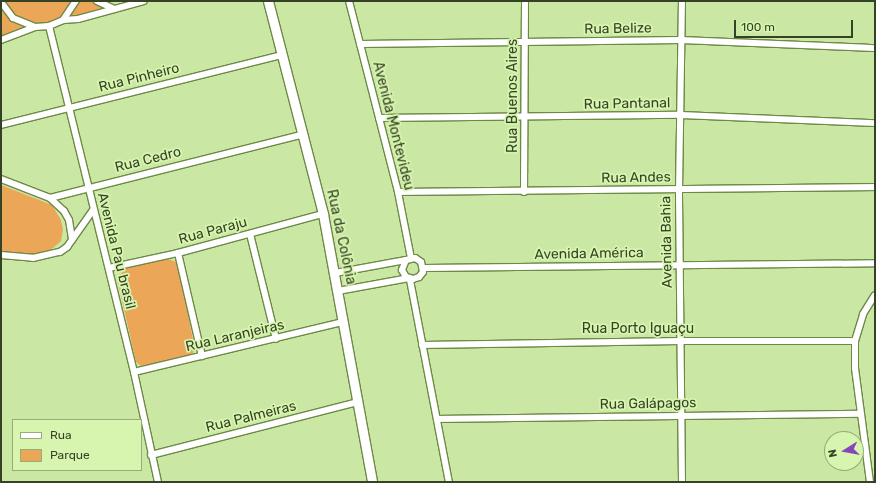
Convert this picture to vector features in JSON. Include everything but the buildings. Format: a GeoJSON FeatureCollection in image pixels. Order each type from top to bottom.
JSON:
{"type":"FeatureCollection","features":[{"type":"Feature","properties":{"kind":"main road","name":"Rua da Colônia"},"geometry":{"type":"LineString","coordinates":[[268,1],[304,134],[323,214],[372,482]]}},
{"type":"Feature","properties":{"kind":"street"},"geometry":{"type":"LineString","coordinates":[[63,20],[76,1]]}},
{"type":"Feature","properties":{"kind":"street"},"geometry":{"type":"LineString","coordinates":[[97,1],[114,9]]}},
{"type":"Feature","properties":{"kind":"street"},"geometry":{"type":"LineString","coordinates":[[1,40],[35,27],[49,26],[63,20],[78,19],[144,1]]}},
{"type":"Feature","properties":{"kind":"street","name":"Avenida Montevideu"},"geometry":{"type":"LineString","coordinates":[[349,1],[398,192],[409,259]]}},
{"type":"Feature","properties":{"kind":"street","name":"Rua Buenos Aires"},"geometry":{"type":"LineString","coordinates":[[524,192],[526,117],[525,1]]}},
{"type":"Feature","properties":{"kind":"street","name":"Avenida Bahia"},"geometry":{"type":"LineString","coordinates":[[682,1],[679,190],[682,482]]}},
{"type":"Feature","properties":{"kind":"street"},"geometry":{"type":"LineString","coordinates":[[1,2],[13,18],[35,27]]}},
{"type":"Feature","properties":{"kind":"street","name":"Avenida Pau brasil"},"geometry":{"type":"LineString","coordinates":[[49,26],[134,372],[158,482]]}},
{"type":"Feature","properties":{"kind":"street","name":"Rua Belize"},"geometry":{"type":"LineString","coordinates":[[360,44],[681,40],[875,48]]}},
{"type":"Feature","properties":{"kind":"street","name":"Rua Pinheiro"},"geometry":{"type":"LineString","coordinates":[[1,125],[282,55]]}},
{"type":"Feature","properties":{"kind":"street","name":"Rua Pantanal"},"geometry":{"type":"LineString","coordinates":[[379,118],[680,115],[875,123]]}},
{"type":"Feature","properties":{"kind":"street","name":"Rua Cedro"},"geometry":{"type":"LineString","coordinates":[[50,198],[304,134]]}},
{"type":"Feature","properties":{"kind":"street"},"geometry":{"type":"LineString","coordinates":[[1,178],[50,198],[64,212],[69,220],[72,240]]}},
{"type":"Feature","properties":{"kind":"street","name":"Rua Andes"},"geometry":{"type":"LineString","coordinates":[[398,192],[524,192],[875,187]]}},
{"type":"Feature","properties":{"kind":"street"},"geometry":{"type":"LineString","coordinates":[[1,255],[46,257],[60,252],[72,240],[93,210]]}},
{"type":"Feature","properties":{"kind":"street","name":"Rua Paraju"},"geometry":{"type":"LineString","coordinates":[[109,268],[178,253],[323,214]]}},
{"type":"Feature","properties":{"kind":"street"},"geometry":{"type":"LineString","coordinates":[[250,234],[276,339]]}},
{"type":"Feature","properties":{"kind":"street"},"geometry":{"type":"LineString","coordinates":[[178,253],[202,356]]}},
{"type":"Feature","properties":{"kind":"street"},"geometry":{"type":"LineString","coordinates":[[409,259],[402,270],[410,279],[449,482]]}},
{"type":"Feature","properties":{"kind":"street"},"geometry":{"type":"LineString","coordinates":[[335,273],[409,259],[421,262],[424,268],[419,277],[338,291]]}},
{"type":"Feature","properties":{"kind":"street","name":"Avenida América"},"geometry":{"type":"LineString","coordinates":[[424,268],[875,264]]}},
{"type":"Feature","properties":{"kind":"street"},"geometry":{"type":"LineString","coordinates":[[870,482],[855,379],[855,341],[865,308],[875,295]]}},
{"type":"Feature","properties":{"kind":"street","name":"Rua Laranjeiras"},"geometry":{"type":"LineString","coordinates":[[134,372],[342,322]]}},
{"type":"Feature","properties":{"kind":"street","name":"Rua Porto Iguaçu"},"geometry":{"type":"LineString","coordinates":[[422,345],[681,341],[855,341]]}},
{"type":"Feature","properties":{"kind":"street","name":"Rua Palmeiras"},"geometry":{"type":"LineString","coordinates":[[152,455],[357,402]]}},
{"type":"Feature","properties":{"kind":"street","name":"Rua Galápagos"},"geometry":{"type":"LineString","coordinates":[[437,419],[859,414]]}},
{"type":"Feature","properties":{"kind":"green space"},"geometry":{"type":"Polygon","coordinates":[[[1,1],[98,1],[107,10],[1,37],[1,1]]]}},
{"type":"Feature","properties":{"kind":"green space"},"geometry":{"type":"Polygon","coordinates":[[[1,185],[52,205],[61,220],[63,230],[61,241],[53,248],[42,254],[18,255],[1,252],[1,185]]]}},
{"type":"Feature","properties":{"kind":"green space"},"geometry":{"type":"Polygon","coordinates":[[[168,259],[176,262],[179,268],[195,350],[190,356],[141,366],[136,362],[117,278],[126,268],[168,259]]]}}]}
